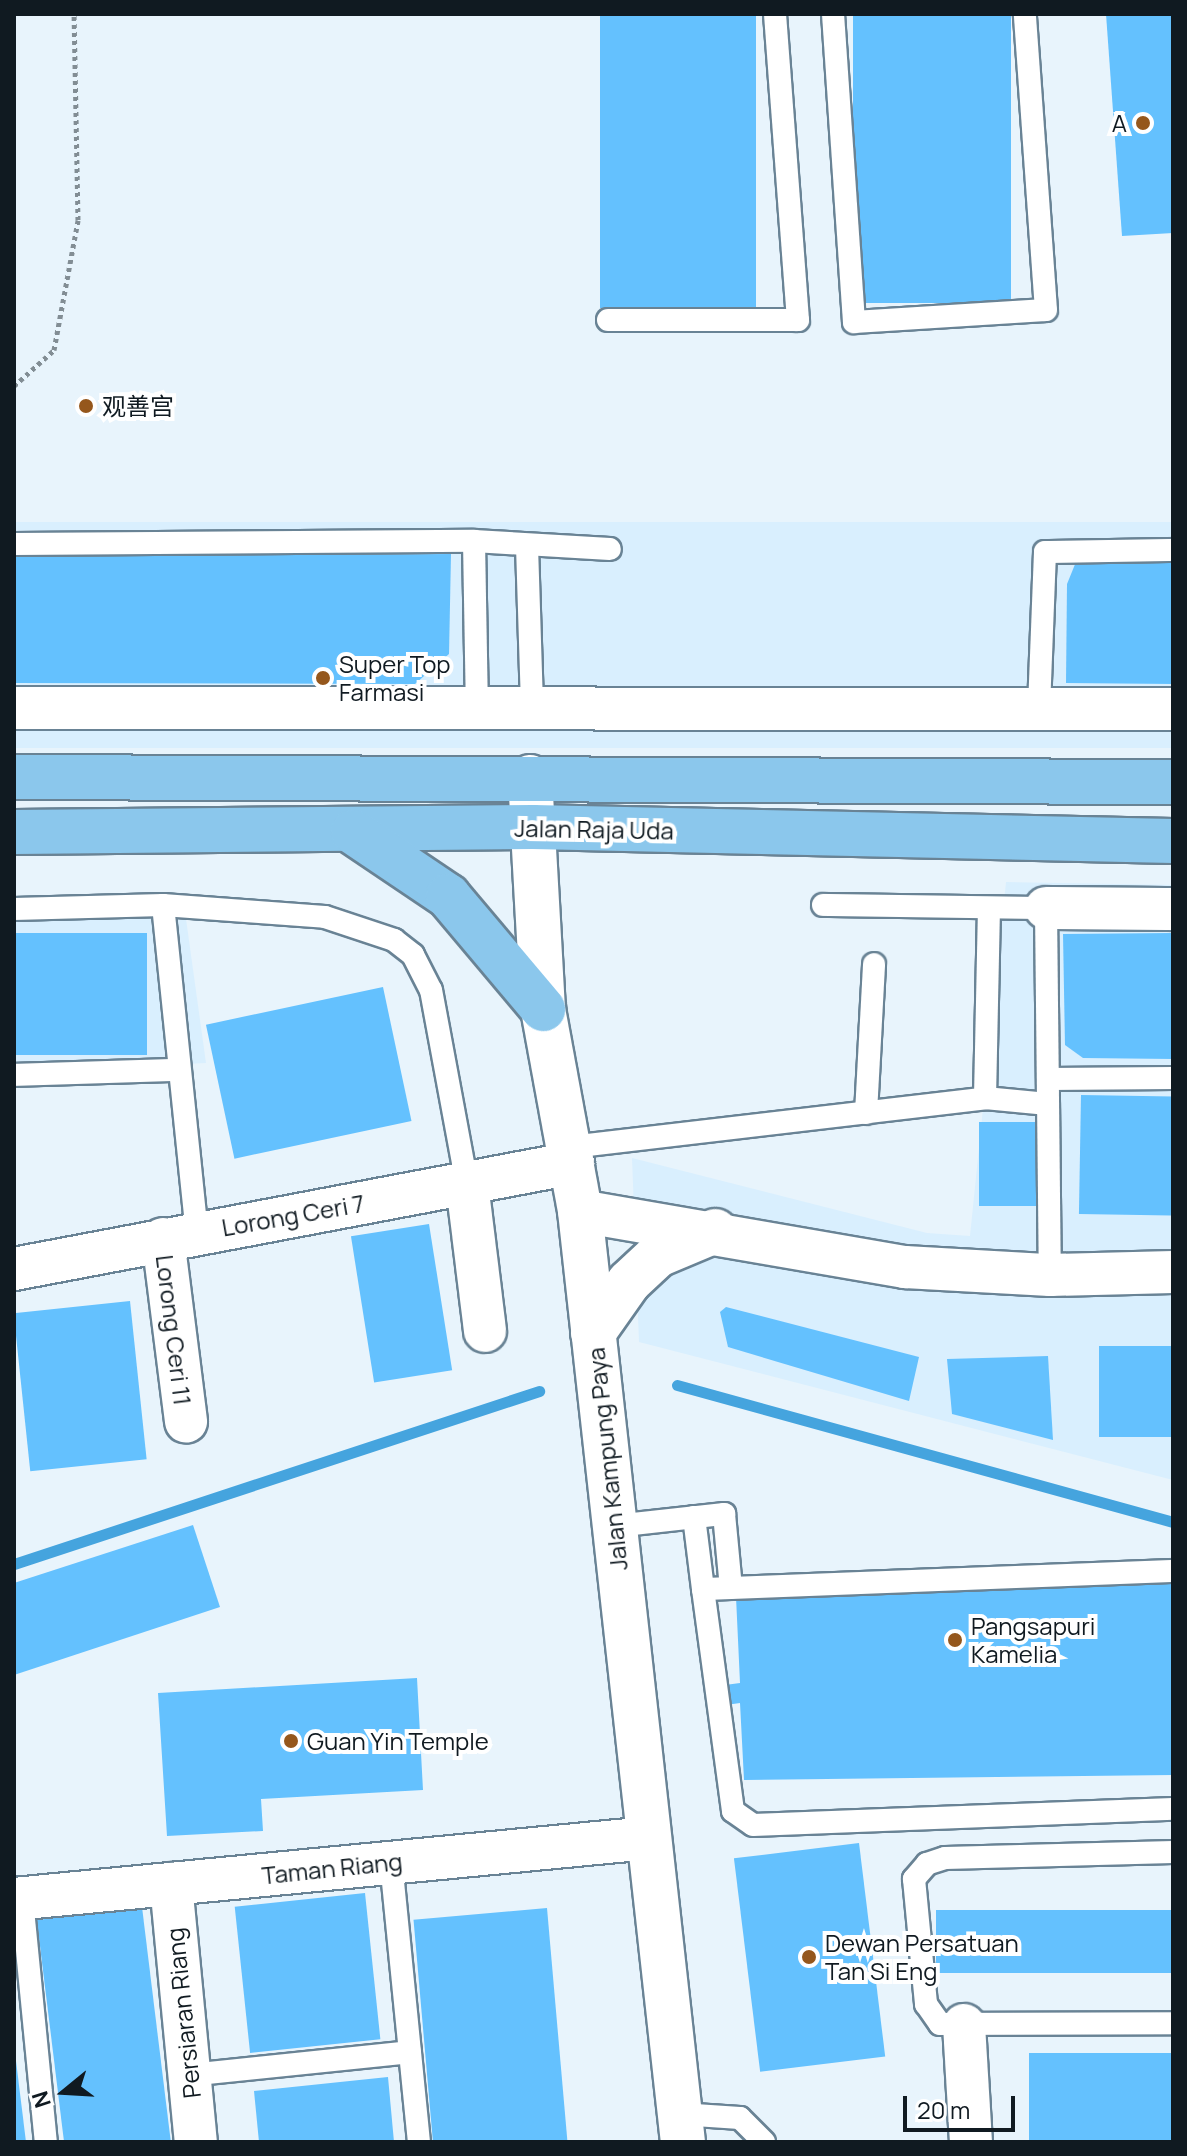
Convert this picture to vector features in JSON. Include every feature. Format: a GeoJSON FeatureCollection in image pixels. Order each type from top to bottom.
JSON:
{"type":"FeatureCollection","features":[{"type":"Feature","properties":{"kind":"main road"},"geometry":{"type":"LineString","coordinates":[[14,777],[1173,782]]}},
{"type":"Feature","properties":{"kind":"main road","name":"Jalan Raja Uda"},"geometry":{"type":"LineString","coordinates":[[14,832],[353,832],[533,827],[1173,841]]}},
{"type":"Feature","properties":{"kind":"main road"},"geometry":{"type":"LineString","coordinates":[[353,832],[448,896],[543,1009]]}},
{"type":"Feature","properties":{"kind":"street"},"geometry":{"type":"LineString","coordinates":[[14,708],[1173,709]]}},
{"type":"Feature","properties":{"kind":"street","name":"Jalan Kampung Paya"},"geometry":{"type":"LineString","coordinates":[[530,777],[543,1009],[580,1211],[682,2128]]}},
{"type":"Feature","properties":{"kind":"street"},"geometry":{"type":"LineString","coordinates":[[1046,908],[1173,909]]}},
{"type":"Feature","properties":{"kind":"street","name":"Lorong Ceri 7"},"geometry":{"type":"LineString","coordinates":[[14,1269],[467,1184],[572,1155]]}},
{"type":"Feature","properties":{"kind":"street"},"geometry":{"type":"LineString","coordinates":[[467,1184],[485,1331]]}},
{"type":"Feature","properties":{"kind":"street"},"geometry":{"type":"LineString","coordinates":[[580,1211],[715,1231],[905,1267],[1050,1275],[1173,1272]]}},
{"type":"Feature","properties":{"kind":"street"},"geometry":{"type":"LineString","coordinates":[[593,1333],[629,1282],[658,1255],[715,1231]]}},
{"type":"Feature","properties":{"kind":"street","name":"Lorong Ceri 11"},"geometry":{"type":"LineString","coordinates":[[180,1236],[186,1422]]}},
{"type":"Feature","properties":{"kind":"street","name":"Taman Riang"},"geometry":{"type":"LineString","coordinates":[[18,1899],[649,1838]]}},
{"type":"Feature","properties":{"kind":"street","name":"Persiaran Riang"},"geometry":{"type":"LineString","coordinates":[[171,1884],[196,2142]]}},
{"type":"Feature","properties":{"kind":"street"},"geometry":{"type":"LineString","coordinates":[[964,2025],[971,2142]]}},
{"type":"Feature","properties":{"kind":"lane"},"geometry":{"type":"LineString","coordinates":[[608,320],[798,320],[775,14]]}},
{"type":"Feature","properties":{"kind":"lane"},"geometry":{"type":"LineString","coordinates":[[833,14],[854,322],[1046,310],[1025,14]]}},
{"type":"Feature","properties":{"kind":"lane"},"geometry":{"type":"LineString","coordinates":[[14,544],[474,541],[610,549]]}},
{"type":"Feature","properties":{"kind":"lane"},"geometry":{"type":"LineString","coordinates":[[474,541],[477,708]]}},
{"type":"Feature","properties":{"kind":"lane"},"geometry":{"type":"LineString","coordinates":[[527,546],[532,708]]}},
{"type":"Feature","properties":{"kind":"lane"},"geometry":{"type":"LineString","coordinates":[[1039,708],[1045,552],[1173,550]]}},
{"type":"Feature","properties":{"kind":"lane"},"geometry":{"type":"LineString","coordinates":[[14,909],[163,905],[325,917],[394,940],[413,955],[431,990],[467,1184]]}},
{"type":"Feature","properties":{"kind":"lane"},"geometry":{"type":"LineString","coordinates":[[163,905],[177,1070],[180,1236]]}},
{"type":"Feature","properties":{"kind":"lane"},"geometry":{"type":"LineString","coordinates":[[823,905],[1046,908],[1050,1275]]}},
{"type":"Feature","properties":{"kind":"lane"},"geometry":{"type":"LineString","coordinates":[[985,1098],[989,908]]}},
{"type":"Feature","properties":{"kind":"lane"},"geometry":{"type":"LineString","coordinates":[[866,1113],[874,964]]}},
{"type":"Feature","properties":{"kind":"lane"},"geometry":{"type":"LineString","coordinates":[[14,1075],[177,1070]]}},
{"type":"Feature","properties":{"kind":"lane"},"geometry":{"type":"LineString","coordinates":[[1048,1079],[1173,1078]]}},
{"type":"Feature","properties":{"kind":"lane"},"geometry":{"type":"LineString","coordinates":[[572,1155],[985,1098],[1048,1104]]}},
{"type":"Feature","properties":{"kind":"lane"},"geometry":{"type":"LineString","coordinates":[[615,1526],[724,1514],[731,1588]]}},
{"type":"Feature","properties":{"kind":"lane"},"geometry":{"type":"LineString","coordinates":[[694,1517],[733,1811],[753,1825],[1173,1809]]}},
{"type":"Feature","properties":{"kind":"lane"},"geometry":{"type":"LineString","coordinates":[[703,1589],[1173,1571]]}},
{"type":"Feature","properties":{"kind":"lane"},"geometry":{"type":"LineString","coordinates":[[1173,1852],[945,1858],[927,1864],[914,1879],[926,2004],[940,2024],[1173,2023]]}},
{"type":"Feature","properties":{"kind":"lane"},"geometry":{"type":"LineString","coordinates":[[391,1862],[419,2142]]}},
{"type":"Feature","properties":{"kind":"lane"},"geometry":{"type":"LineString","coordinates":[[18,1899],[46,2142]]}},
{"type":"Feature","properties":{"kind":"lane"},"geometry":{"type":"LineString","coordinates":[[189,2075],[410,2052]]}},
{"type":"Feature","properties":{"kind":"lane"},"geometry":{"type":"LineString","coordinates":[[682,2128],[740,2118],[764,2142]]}},
{"type":"Feature","properties":{"kind":"path"},"geometry":{"type":"LineString","coordinates":[[14,386],[54,350],[78,220],[74,14]]}},
{"type":"Feature","properties":{"kind":"shaded area"},"geometry":{"type":"Polygon","coordinates":[[[14,522],[1173,522],[1173,748],[14,748],[14,522]]]}},
{"type":"Feature","properties":{"kind":"shaded area"},"geometry":{"type":"Polygon","coordinates":[[[1006,882],[1173,885],[1173,1480],[639,1342],[632,1158],[927,1233],[970,1236],[1006,882]]]}},
{"type":"Feature","properties":{"kind":"shaded area"},"geometry":{"type":"Polygon","coordinates":[[[14,897],[183,897],[206,1063],[14,1072],[14,897]]]}},
{"type":"Feature","properties":{"kind":"building"},"geometry":{"type":"Polygon","coordinates":[[[600,14],[756,14],[756,308],[600,308],[600,14]]]}},
{"type":"Feature","properties":{"kind":"building"},"geometry":{"type":"Polygon","coordinates":[[[853,14],[1011,14],[1011,303],[853,303],[853,14]]]}},
{"type":"Feature","properties":{"kind":"building","name":"A"},"geometry":{"type":"Polygon","coordinates":[[[1106,14],[1173,14],[1173,233],[1122,236],[1106,14]]]}},
{"type":"Feature","properties":{"kind":"building"},"geometry":{"type":"Polygon","coordinates":[[[451,554],[449,654],[415,684],[14,683],[14,556],[451,554]]]}},
{"type":"Feature","properties":{"kind":"building"},"geometry":{"type":"Polygon","coordinates":[[[1173,555],[1173,684],[1066,683],[1067,584],[1078,557],[1173,555]]]}},
{"type":"Feature","properties":{"kind":"building"},"geometry":{"type":"Polygon","coordinates":[[[14,933],[147,933],[147,1055],[14,1055],[14,933]]]}},
{"type":"Feature","properties":{"kind":"building"},"geometry":{"type":"Polygon","coordinates":[[[1173,933],[1173,1059],[1083,1058],[1065,1045],[1063,934],[1173,933]]]}},
{"type":"Feature","properties":{"kind":"building"},"geometry":{"type":"Polygon","coordinates":[[[383,987],[411,1121],[234,1159],[206,1025],[383,987]]]}},
{"type":"Feature","properties":{"kind":"building"},"geometry":{"type":"Polygon","coordinates":[[[1081,1095],[1173,1097],[1171,1216],[1079,1214],[1081,1095]]]}},
{"type":"Feature","properties":{"kind":"building"},"geometry":{"type":"Polygon","coordinates":[[[979,1122],[1039,1122],[1039,1206],[979,1206],[979,1122]]]}},
{"type":"Feature","properties":{"kind":"building"},"geometry":{"type":"Polygon","coordinates":[[[429,1224],[452,1370],[374,1383],[351,1236],[429,1224]]]}},
{"type":"Feature","properties":{"kind":"building"},"geometry":{"type":"Polygon","coordinates":[[[130,1301],[147,1459],[30,1471],[14,1313],[130,1301]]]}},
{"type":"Feature","properties":{"kind":"building"},"geometry":{"type":"Polygon","coordinates":[[[726,1307],[919,1357],[909,1401],[728,1347],[720,1312],[726,1307]]]}},
{"type":"Feature","properties":{"kind":"building"},"geometry":{"type":"Polygon","coordinates":[[[1099,1346],[1173,1346],[1173,1437],[1099,1437],[1099,1346]]]}},
{"type":"Feature","properties":{"kind":"building"},"geometry":{"type":"Polygon","coordinates":[[[1048,1356],[1053,1440],[952,1414],[947,1359],[1048,1356]]]}},
{"type":"Feature","properties":{"kind":"building"},"geometry":{"type":"Polygon","coordinates":[[[193,1525],[220,1607],[14,1675],[14,1583],[193,1525]]]}},
{"type":"Feature","properties":{"kind":"building","name":"Pangsapuri Kamelia"},"geometry":{"type":"Polygon","coordinates":[[[1173,1579],[1173,1775],[744,1780],[740,1703],[726,1705],[725,1685],[740,1683],[736,1597],[1173,1579]]]}},
{"type":"Feature","properties":{"kind":"building","name":"Guan Yin Temple"},"geometry":{"type":"Polygon","coordinates":[[[417,1678],[423,1790],[261,1799],[263,1831],[167,1836],[158,1693],[417,1678]]]}},
{"type":"Feature","properties":{"kind":"building","name":"Dewan Persatuan Tan Si Eng"},"geometry":{"type":"Polygon","coordinates":[[[859,1843],[885,2056],[760,2072],[734,1858],[859,1843]]]}},
{"type":"Feature","properties":{"kind":"building"},"geometry":{"type":"Polygon","coordinates":[[[365,1893],[380,2039],[250,2053],[235,1907],[365,1893]]]}},
{"type":"Feature","properties":{"kind":"building"},"geometry":{"type":"Polygon","coordinates":[[[142,1907],[171,2142],[64,2142],[37,1920],[142,1907]]]}},
{"type":"Feature","properties":{"kind":"building"},"geometry":{"type":"Polygon","coordinates":[[[547,1908],[567,2142],[433,2142],[414,1920],[547,1908]]]}},
{"type":"Feature","properties":{"kind":"building"},"geometry":{"type":"Polygon","coordinates":[[[936,1910],[1173,1910],[1173,1973],[936,1973],[936,1910]]]}},
{"type":"Feature","properties":{"kind":"building"},"geometry":{"type":"Polygon","coordinates":[[[1029,2053],[1173,2053],[1173,2142],[1029,2142],[1029,2053]]]}},
{"type":"Feature","properties":{"kind":"building"},"geometry":{"type":"Polygon","coordinates":[[[16,2061],[26,2142],[14,2142],[16,2061]]]}},
{"type":"Feature","properties":{"kind":"building"},"geometry":{"type":"Polygon","coordinates":[[[388,2077],[394,2142],[259,2142],[254,2091],[388,2077]]]}},
{"type":"Feature","properties":{"kind":"waterway"},"geometry":{"type":"LineString","coordinates":[[677,1385],[1173,1522]]}},
{"type":"Feature","properties":{"kind":"waterway"},"geometry":{"type":"LineString","coordinates":[[14,1564],[539,1391]]}},
{"type":"Feature","properties":{"kind":"place","name":"A"},"geometry":{"type":"Point","coordinates":[1143,123]}},
{"type":"Feature","properties":{"kind":"place","name":"观善宫"},"geometry":{"type":"Point","coordinates":[86,406]}},
{"type":"Feature","properties":{"kind":"place","name":"Super Top Farmasi"},"geometry":{"type":"Point","coordinates":[323,678]}},
{"type":"Feature","properties":{"kind":"place","name":"Pangsapuri Kamelia"},"geometry":{"type":"Point","coordinates":[955,1640]}},
{"type":"Feature","properties":{"kind":"place","name":"Guan Yin Temple"},"geometry":{"type":"Point","coordinates":[291,1741]}},
{"type":"Feature","properties":{"kind":"place","name":"Dewan Persatuan Tan Si Eng"},"geometry":{"type":"Point","coordinates":[809,1957]}}]}
